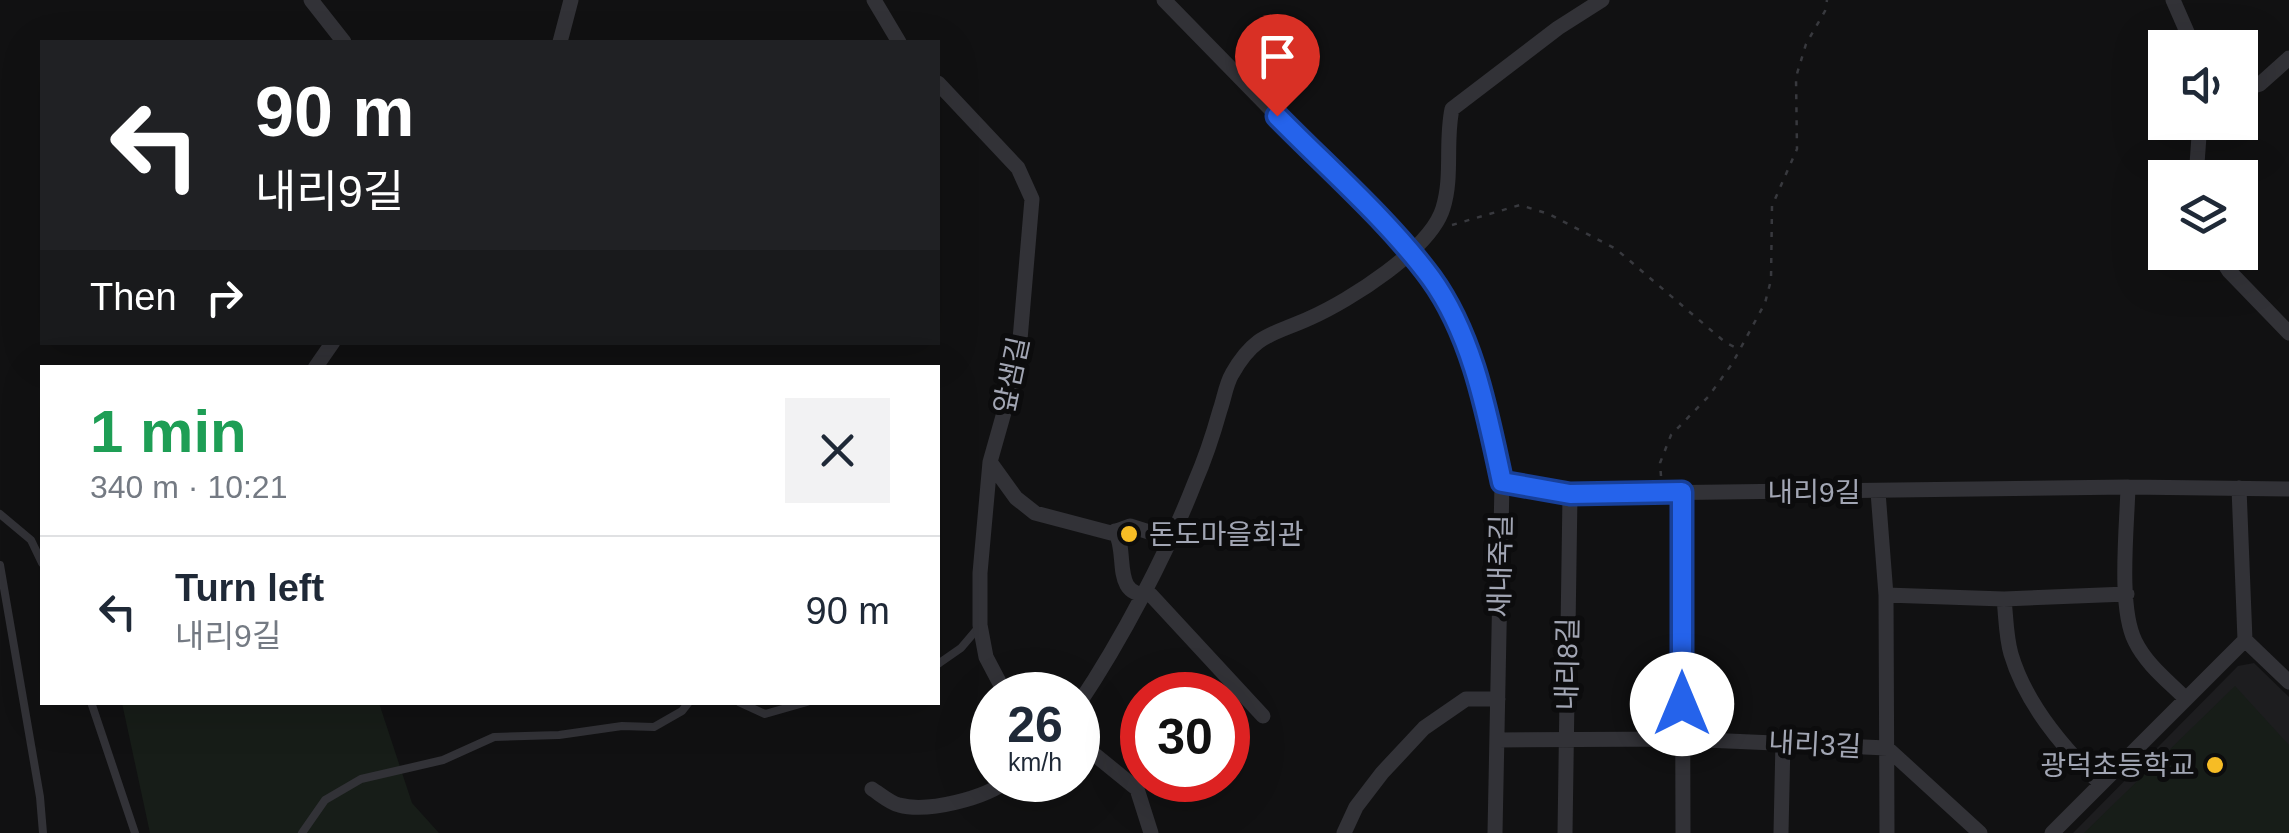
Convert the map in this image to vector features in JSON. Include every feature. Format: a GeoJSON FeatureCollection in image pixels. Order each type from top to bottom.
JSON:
{"type":"FeatureCollection","features":[{"type":"Feature","properties":{"kind":"street"},"geometry":{"type":"LineString","coordinates":[[312,0],[342,40]]}},
{"type":"Feature","properties":{"kind":"street"},"geometry":{"type":"LineString","coordinates":[[561,40],[571,0]]}},
{"type":"Feature","properties":{"kind":"street"},"geometry":{"type":"LineString","coordinates":[[874,0],[899,40]]}},
{"type":"Feature","properties":{"kind":"street","name":"새내죽길"},"geometry":{"type":"LineString","coordinates":[[1164,0],[1432,279],[1465,340],[1488,415],[1502,482],[1495,833]]}},
{"type":"Feature","properties":{"kind":"street"},"geometry":{"type":"LineString","coordinates":[[1097,672],[1184,510],[1208,451],[1231,374],[1263,336],[1325,310],[1408,253],[1443,210],[1452,109],[1558,28],[1602,0]]}},
{"type":"Feature","properties":{"kind":"street"},"geometry":{"type":"LineString","coordinates":[[2172,0],[2186,30]]}},
{"type":"Feature","properties":{"kind":"street"},"geometry":{"type":"LineString","coordinates":[[2258,85],[2289,58]]}},
{"type":"Feature","properties":{"kind":"street","name":"앞샘길"},"geometry":{"type":"LineString","coordinates":[[940,85],[1018,168],[1032,199],[1018,363],[990,462],[980,573],[980,624],[986,657],[994,672]]}},
{"type":"Feature","properties":{"kind":"street"},"geometry":{"type":"LineString","coordinates":[[2228,270],[2289,333]]}},
{"type":"Feature","properties":{"kind":"street"},"geometry":{"type":"LineString","coordinates":[[990,462],[1016,498],[1036,513],[1073,525],[1115,532],[1130,526],[1168,538]]}},
{"type":"Feature","properties":{"kind":"street","name":"내리9길"},"geometry":{"type":"LineString","coordinates":[[1502,482],[1570,494],[2128,487],[2289,489]]}},
{"type":"Feature","properties":{"kind":"street"},"geometry":{"type":"LineString","coordinates":[[2128,487],[2126,614],[2133,638],[2145,658],[2186,699]]}},
{"type":"Feature","properties":{"kind":"street"},"geometry":{"type":"LineString","coordinates":[[2239,488],[2245,640],[2289,682]]}},
{"type":"Feature","properties":{"kind":"street"},"geometry":{"type":"LineString","coordinates":[[1682,492],[1683,833]]}},
{"type":"Feature","properties":{"kind":"street"},"geometry":{"type":"LineString","coordinates":[[1878,492],[1886,595],[1888,833]]}},
{"type":"Feature","properties":{"kind":"street","name":"내리8길"},"geometry":{"type":"LineString","coordinates":[[1565,833],[1570,494]]}},
{"type":"Feature","properties":{"kind":"street"},"geometry":{"type":"LineString","coordinates":[[1115,532],[1120,540],[1122,576],[1129,589],[1141,596],[1152,595],[1263,716]]}},
{"type":"Feature","properties":{"kind":"street"},"geometry":{"type":"LineString","coordinates":[[1886,595],[2004,599],[2126,594]]}},
{"type":"Feature","properties":{"kind":"street"},"geometry":{"type":"LineString","coordinates":[[2004,599],[2011,653],[2030,699],[2078,763],[2101,784]]}},
{"type":"Feature","properties":{"kind":"street"},"geometry":{"type":"LineString","coordinates":[[2052,833],[2245,640]]}},
{"type":"Feature","properties":{"kind":"street"},"geometry":{"type":"LineString","coordinates":[[1344,833],[1356,807],[1382,772],[1424,728],[1466,699],[1498,699]]}},
{"type":"Feature","properties":{"kind":"street","name":"내리3길"},"geometry":{"type":"LineString","coordinates":[[1497,740],[1682,739],[1887,748],[1980,833]]}},
{"type":"Feature","properties":{"kind":"street"},"geometry":{"type":"LineString","coordinates":[[1781,833],[1782,742]]}},
{"type":"Feature","properties":{"kind":"street"},"geometry":{"type":"LineString","coordinates":[[1100,759],[1137,789],[1151,833]]}},
{"type":"Feature","properties":{"kind":"street"},"geometry":{"type":"LineString","coordinates":[[872,789],[899,805],[925,806],[970,798]]}},
{"type":"Feature","properties":{"kind":"lane"},"geometry":{"type":"LineString","coordinates":[[0,514],[31,540],[40,559]]}},
{"type":"Feature","properties":{"kind":"lane"},"geometry":{"type":"LineString","coordinates":[[0,565],[43,833]]}},
{"type":"Feature","properties":{"kind":"lane"},"geometry":{"type":"LineString","coordinates":[[940,663],[961,648],[980,624]]}},
{"type":"Feature","properties":{"kind":"lane"},"geometry":{"type":"LineString","coordinates":[[93,705],[135,833]]}},
{"type":"Feature","properties":{"kind":"lane"},"geometry":{"type":"LineString","coordinates":[[302,833],[325,800],[360,779],[443,760],[494,737],[654,726],[686,705]]}},
{"type":"Feature","properties":{"kind":"lane"},"geometry":{"type":"LineString","coordinates":[[746,705],[764,714],[796,705]]}},
{"type":"Feature","properties":{"kind":"path"},"geometry":{"type":"LineString","coordinates":[[1661,493],[1660,463],[1671,435],[1708,397],[1765,303],[1771,280],[1772,206],[1796,148],[1796,77],[1806,44],[1827,0]]}},
{"type":"Feature","properties":{"kind":"path"},"geometry":{"type":"LineString","coordinates":[[1436,223],[1454,225],[1520,205],[1549,214],[1616,249],[1726,344],[1738,350]]}},
{"type":"Feature","properties":{"kind":"shaded area","name":"광덕초등학교"},"geometry":{"type":"Polygon","coordinates":[[[2254,663],[2289,697],[2289,833],[2073,833],[2238,666],[2254,663]]]}},
{"type":"Feature","properties":{"kind":"shaded area","name":"광덕초등학교"},"geometry":{"type":"Polygon","coordinates":[[[2235,686],[2289,745],[2289,833],[2084,833],[2235,686]]]}},
{"type":"Feature","properties":{"kind":"shaded area"},"geometry":{"type":"Polygon","coordinates":[[[122,705],[380,705],[412,803],[439,833],[150,833],[122,705]]]}},
{"type":"Feature","properties":{"kind":"place","name":"돈도마을회관"},"geometry":{"type":"Point","coordinates":[1129,534]}},
{"type":"Feature","properties":{"kind":"place","name":"광덕초등학교"},"geometry":{"type":"Point","coordinates":[2215,765]}},
{"type":"Feature","properties":{"kind":"route"},"geometry":{"type":"LineString","coordinates":[[1277,116],[1432,279],[1465,340],[1488,415],[1502,482],[1570,494],[1682,492],[1682,704]]}}]}
